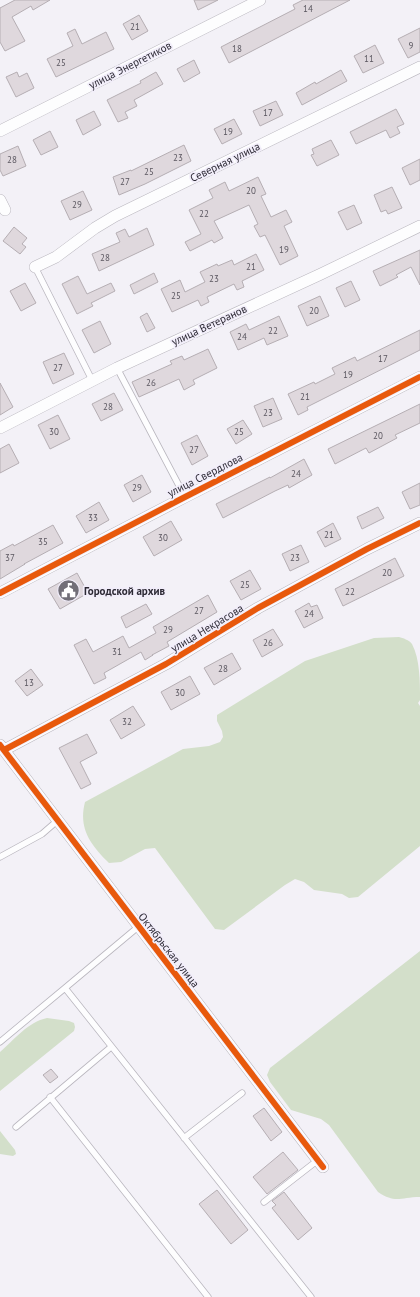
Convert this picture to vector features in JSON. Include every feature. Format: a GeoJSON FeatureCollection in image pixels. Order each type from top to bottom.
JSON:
{"type":"FeatureCollection","features":[{"type":"Feature","properties":{"kind":"street","name":"улица Энергетиков"},"geometry":{"type":"LineString","coordinates":[[0,131],[260,0]]}},
{"type":"Feature","properties":{"kind":"street","name":"Северная улица"},"geometry":{"type":"LineString","coordinates":[[35,267],[56,257],[95,228],[115,216],[420,67]]}},
{"type":"Feature","properties":{"kind":"street"},"geometry":{"type":"LineString","coordinates":[[0,200],[5,210]]}},
{"type":"Feature","properties":{"kind":"street","name":"улица Ветеранов"},"geometry":{"type":"LineString","coordinates":[[0,428],[92,380],[420,226]]}},
{"type":"Feature","properties":{"kind":"street","name":"улица Свердлова"},"geometry":{"type":"LineString","coordinates":[[0,593],[184,497],[420,377]]}},
{"type":"Feature","properties":{"kind":"street","name":"улица Некрасова"},"geometry":{"type":"LineString","coordinates":[[2,748],[166,664],[258,608],[367,549],[420,523]]}},
{"type":"Feature","properties":{"kind":"street","name":"Октябрьская улица"},"geometry":{"type":"LineString","coordinates":[[2,748],[320,1163]]}},
{"type":"Feature","properties":{"kind":"lane"},"geometry":{"type":"LineString","coordinates":[[35,267],[92,380]]}},
{"type":"Feature","properties":{"kind":"lane"},"geometry":{"type":"LineString","coordinates":[[117,368],[184,497]]}},
{"type":"Feature","properties":{"kind":"lane"},"geometry":{"type":"LineString","coordinates":[[0,857],[42,834],[57,821]]}},
{"type":"Feature","properties":{"kind":"lane"},"geometry":{"type":"LineString","coordinates":[[0,1042],[138,927]]}},
{"type":"Feature","properties":{"kind":"lane"},"geometry":{"type":"LineString","coordinates":[[65,988],[311,1297]]}},
{"type":"Feature","properties":{"kind":"lane"},"geometry":{"type":"LineString","coordinates":[[16,1127],[111,1046]]}},
{"type":"Feature","properties":{"kind":"lane"},"geometry":{"type":"LineString","coordinates":[[184,1138],[242,1093]]}},
{"type":"Feature","properties":{"kind":"lane"},"geometry":{"type":"LineString","coordinates":[[50,1097],[208,1297]]}},
{"type":"Feature","properties":{"kind":"lane"},"geometry":{"type":"LineString","coordinates":[[264,1202],[320,1163]]}},
{"type":"Feature","properties":{"kind":"green space"},"geometry":{"type":"Polygon","coordinates":[[[399,637],[408,640],[412,644],[417,657],[419,671],[420,846],[358,897],[349,898],[342,894],[314,890],[304,882],[295,879],[224,930],[215,929],[155,848],[145,849],[121,862],[109,863],[92,843],[83,820],[85,802],[183,749],[209,746],[220,742],[223,737],[217,721],[217,715],[305,661],[374,638],[399,637]]]}},
{"type":"Feature","properties":{"kind":"green space"},"geometry":{"type":"Polygon","coordinates":[[[420,951],[420,1197],[394,1199],[384,1196],[378,1192],[329,1125],[321,1119],[291,1110],[270,1082],[267,1075],[270,1068],[420,951]]]}},
{"type":"Feature","properties":{"kind":"green space"},"geometry":{"type":"Polygon","coordinates":[[[47,1018],[74,1023],[74,1031],[0,1091],[0,1052],[27,1027],[47,1018]]]}},
{"type":"Feature","properties":{"kind":"green space"},"geometry":{"type":"Polygon","coordinates":[[[0,1131],[15,1150],[16,1154],[13,1156],[0,1154],[0,1131]]]}},
{"type":"Feature","properties":{"kind":"building"},"geometry":{"type":"Polygon","coordinates":[[[15,0],[50,0],[33,10],[31,6],[12,17],[25,41],[5,51],[0,42],[0,8],[15,0]]]}},
{"type":"Feature","properties":{"kind":"building"},"geometry":{"type":"Polygon","coordinates":[[[194,0],[218,0],[198,10],[194,0]]]}},
{"type":"Feature","properties":{"kind":"building"},"geometry":{"type":"Polygon","coordinates":[[[303,0],[350,0],[229,63],[221,47],[295,9],[293,5],[303,0]]]}},
{"type":"Feature","properties":{"kind":"building"},"geometry":{"type":"Polygon","coordinates":[[[139,15],[148,31],[132,40],[123,24],[139,15]]]}},
{"type":"Feature","properties":{"kind":"building"},"geometry":{"type":"Polygon","coordinates":[[[420,28],[420,52],[408,58],[398,39],[420,28]]]}},
{"type":"Feature","properties":{"kind":"building"},"geometry":{"type":"Polygon","coordinates":[[[75,29],[82,44],[106,32],[114,49],[56,77],[47,59],[73,46],[67,33],[75,29]]]}},
{"type":"Feature","properties":{"kind":"building"},"geometry":{"type":"Polygon","coordinates":[[[375,45],[384,63],[363,73],[354,56],[375,45]]]}},
{"type":"Feature","properties":{"kind":"building"},"geometry":{"type":"Polygon","coordinates":[[[194,60],[200,73],[184,82],[177,69],[194,60]]]}},
{"type":"Feature","properties":{"kind":"building"},"geometry":{"type":"Polygon","coordinates":[[[341,70],[347,81],[302,105],[296,93],[341,70]]]}},
{"type":"Feature","properties":{"kind":"building"},"geometry":{"type":"Polygon","coordinates":[[[17,72],[19,77],[27,73],[34,88],[16,97],[6,77],[17,72]]]}},
{"type":"Feature","properties":{"kind":"building"},"geometry":{"type":"Polygon","coordinates":[[[156,72],[163,84],[134,100],[137,106],[125,112],[128,118],[118,122],[107,100],[141,83],[140,81],[156,72]]]}},
{"type":"Feature","properties":{"kind":"building"},"geometry":{"type":"Polygon","coordinates":[[[276,101],[283,115],[260,126],[253,111],[276,101]]]}},
{"type":"Feature","properties":{"kind":"building"},"geometry":{"type":"Polygon","coordinates":[[[396,109],[404,124],[397,127],[400,133],[390,138],[386,130],[356,144],[350,132],[396,109]]]}},
{"type":"Feature","properties":{"kind":"building"},"geometry":{"type":"Polygon","coordinates":[[[94,111],[101,125],[83,135],[76,120],[94,111]]]}},
{"type":"Feature","properties":{"kind":"building"},"geometry":{"type":"Polygon","coordinates":[[[234,119],[242,134],[222,144],[214,129],[234,119]]]}},
{"type":"Feature","properties":{"kind":"building"},"geometry":{"type":"Polygon","coordinates":[[[50,131],[58,147],[41,155],[33,140],[50,131]]]}},
{"type":"Feature","properties":{"kind":"building"},"geometry":{"type":"Polygon","coordinates":[[[331,140],[339,155],[317,166],[311,155],[314,154],[312,149],[331,140]]]}},
{"type":"Feature","properties":{"kind":"building"},"geometry":{"type":"Polygon","coordinates":[[[184,145],[191,161],[119,195],[113,177],[131,171],[184,145]]]}},
{"type":"Feature","properties":{"kind":"building"},"geometry":{"type":"Polygon","coordinates":[[[18,146],[26,166],[3,176],[0,170],[0,154],[18,146]]]}},
{"type":"Feature","properties":{"kind":"building"},"geometry":{"type":"Polygon","coordinates":[[[420,159],[420,180],[410,185],[402,168],[420,159]]]}},
{"type":"Feature","properties":{"kind":"building"},"geometry":{"type":"Polygon","coordinates":[[[258,177],[266,194],[261,196],[271,217],[286,210],[292,222],[284,226],[298,256],[280,265],[265,235],[260,237],[254,226],[258,224],[249,205],[214,221],[223,238],[214,243],[212,240],[190,251],[185,242],[201,234],[189,210],[213,198],[209,190],[225,182],[229,191],[258,177]]]}},
{"type":"Feature","properties":{"kind":"building"},"geometry":{"type":"Polygon","coordinates":[[[392,187],[402,208],[388,214],[386,210],[381,212],[374,195],[392,187]]]}},
{"type":"Feature","properties":{"kind":"building"},"geometry":{"type":"Polygon","coordinates":[[[83,191],[92,210],[70,220],[61,201],[83,191]]]}},
{"type":"Feature","properties":{"kind":"building"},"geometry":{"type":"Polygon","coordinates":[[[354,205],[362,223],[347,230],[338,212],[354,205]]]}},
{"type":"Feature","properties":{"kind":"building"},"geometry":{"type":"Polygon","coordinates":[[[14,227],[27,238],[22,244],[26,247],[20,254],[3,241],[14,227]]]}},
{"type":"Feature","properties":{"kind":"building"},"geometry":{"type":"Polygon","coordinates":[[[147,228],[154,245],[99,271],[92,254],[120,242],[116,233],[125,229],[129,237],[147,228]]]}},
{"type":"Feature","properties":{"kind":"building"},"geometry":{"type":"Polygon","coordinates":[[[420,250],[420,285],[411,267],[396,275],[398,277],[380,286],[373,271],[420,250]]]}},
{"type":"Feature","properties":{"kind":"building"},"geometry":{"type":"Polygon","coordinates":[[[256,254],[264,270],[242,281],[244,287],[237,290],[234,284],[207,297],[209,302],[201,306],[198,300],[172,312],[161,289],[180,280],[185,292],[205,282],[200,272],[217,264],[218,266],[232,260],[234,265],[256,254]]]}},
{"type":"Feature","properties":{"kind":"building"},"geometry":{"type":"Polygon","coordinates":[[[154,273],[158,282],[134,294],[130,285],[154,273]]]}},
{"type":"Feature","properties":{"kind":"building"},"geometry":{"type":"Polygon","coordinates":[[[78,276],[87,294],[111,283],[115,291],[91,303],[93,306],[77,314],[62,284],[78,276]]]}},
{"type":"Feature","properties":{"kind":"building"},"geometry":{"type":"Polygon","coordinates":[[[351,281],[360,300],[345,307],[336,288],[351,281]]]}},
{"type":"Feature","properties":{"kind":"building"},"geometry":{"type":"Polygon","coordinates":[[[25,283],[36,303],[21,311],[10,291],[25,283]]]}},
{"type":"Feature","properties":{"kind":"building"},"geometry":{"type":"Polygon","coordinates":[[[320,296],[329,316],[307,326],[298,306],[320,296]]]}},
{"type":"Feature","properties":{"kind":"building"},"geometry":{"type":"Polygon","coordinates":[[[147,313],[155,328],[147,332],[140,317],[147,313]]]}},
{"type":"Feature","properties":{"kind":"building"},"geometry":{"type":"Polygon","coordinates":[[[279,316],[288,336],[267,345],[264,338],[238,350],[230,332],[246,324],[249,330],[279,316]]]}},
{"type":"Feature","properties":{"kind":"building"},"geometry":{"type":"Polygon","coordinates":[[[100,321],[111,344],[94,353],[82,330],[100,321]]]}},
{"type":"Feature","properties":{"kind":"building"},"geometry":{"type":"Polygon","coordinates":[[[420,330],[420,350],[307,407],[308,410],[298,415],[288,394],[314,382],[315,384],[335,374],[332,368],[355,357],[357,361],[420,330]]]}},
{"type":"Feature","properties":{"kind":"building"},"geometry":{"type":"Polygon","coordinates":[[[208,349],[217,368],[193,380],[195,384],[184,390],[179,379],[139,397],[132,382],[172,364],[170,361],[182,356],[184,360],[208,349]]]}},
{"type":"Feature","properties":{"kind":"building"},"geometry":{"type":"Polygon","coordinates":[[[64,353],[74,374],[53,384],[43,362],[64,353]]]}},
{"type":"Feature","properties":{"kind":"building"},"geometry":{"type":"Polygon","coordinates":[[[0,383],[13,407],[0,415],[0,383]]]}},
{"type":"Feature","properties":{"kind":"building"},"geometry":{"type":"Polygon","coordinates":[[[114,393],[123,410],[101,421],[92,404],[114,393]]]}},
{"type":"Feature","properties":{"kind":"building"},"geometry":{"type":"Polygon","coordinates":[[[273,398],[282,419],[263,427],[254,406],[273,398]]]}},
{"type":"Feature","properties":{"kind":"building"},"geometry":{"type":"Polygon","coordinates":[[[420,404],[420,423],[395,435],[397,438],[369,453],[366,448],[335,464],[328,449],[420,404]]]}},
{"type":"Feature","properties":{"kind":"building"},"geometry":{"type":"Polygon","coordinates":[[[58,415],[70,439],[50,449],[38,425],[58,415]]]}},
{"type":"Feature","properties":{"kind":"building"},"geometry":{"type":"Polygon","coordinates":[[[243,420],[252,434],[236,444],[227,429],[243,420]]]}},
{"type":"Feature","properties":{"kind":"building"},"geometry":{"type":"Polygon","coordinates":[[[197,435],[208,456],[192,465],[181,443],[197,435]]]}},
{"type":"Feature","properties":{"kind":"building"},"geometry":{"type":"Polygon","coordinates":[[[9,444],[19,463],[0,473],[0,449],[9,444]]]}},
{"type":"Feature","properties":{"kind":"building"},"geometry":{"type":"Polygon","coordinates":[[[304,459],[312,475],[289,488],[288,485],[223,518],[216,504],[270,478],[304,459]]]}},
{"type":"Feature","properties":{"kind":"building"},"geometry":{"type":"Polygon","coordinates":[[[142,475],[151,492],[133,502],[124,485],[142,475]]]}},
{"type":"Feature","properties":{"kind":"building"},"geometry":{"type":"Polygon","coordinates":[[[420,483],[420,505],[410,509],[402,492],[420,483]]]}},
{"type":"Feature","properties":{"kind":"building"},"geometry":{"type":"Polygon","coordinates":[[[99,502],[109,520],[86,533],[76,516],[99,502]]]}},
{"type":"Feature","properties":{"kind":"building"},"geometry":{"type":"Polygon","coordinates":[[[378,507],[384,518],[362,529],[357,517],[378,507]]]}},
{"type":"Feature","properties":{"kind":"building"},"geometry":{"type":"Polygon","coordinates":[[[171,521],[182,540],[154,556],[143,537],[171,521]]]}},
{"type":"Feature","properties":{"kind":"building"},"geometry":{"type":"Polygon","coordinates":[[[333,523],[341,539],[325,547],[317,532],[333,523]]]}},
{"type":"Feature","properties":{"kind":"building"},"geometry":{"type":"Polygon","coordinates":[[[53,525],[63,543],[0,579],[0,551],[13,544],[14,546],[53,525]]]}},
{"type":"Feature","properties":{"kind":"building"},"geometry":{"type":"Polygon","coordinates":[[[301,545],[309,562],[290,571],[282,554],[301,545]]]}},
{"type":"Feature","properties":{"kind":"building"},"geometry":{"type":"Polygon","coordinates":[[[395,558],[404,576],[343,606],[335,589],[395,558]]]}},
{"type":"Feature","properties":{"kind":"building"},"geometry":{"type":"Polygon","coordinates":[[[250,570],[261,589],[241,600],[230,581],[250,570]]]}},
{"type":"Feature","properties":{"kind":"building","name":"Городской архив"},"geometry":{"type":"Polygon","coordinates":[[[77,573],[88,593],[60,609],[48,589],[77,573]]]}},
{"type":"Feature","properties":{"kind":"building"},"geometry":{"type":"Polygon","coordinates":[[[208,595],[217,612],[167,642],[169,646],[145,660],[141,652],[104,673],[106,678],[94,684],[74,645],[86,639],[93,652],[123,636],[129,648],[156,633],[153,627],[208,595]]]}},
{"type":"Feature","properties":{"kind":"building"},"geometry":{"type":"Polygon","coordinates":[[[309,603],[311,607],[317,605],[323,618],[304,628],[295,611],[309,603]]]}},
{"type":"Feature","properties":{"kind":"building"},"geometry":{"type":"Polygon","coordinates":[[[146,604],[152,614],[126,628],[121,617],[146,604]]]}},
{"type":"Feature","properties":{"kind":"building"},"geometry":{"type":"Polygon","coordinates":[[[273,629],[283,645],[262,657],[253,640],[273,629]]]}},
{"type":"Feature","properties":{"kind":"building"},"geometry":{"type":"Polygon","coordinates":[[[232,653],[241,669],[214,685],[204,668],[232,653]]]}},
{"type":"Feature","properties":{"kind":"building"},"geometry":{"type":"Polygon","coordinates":[[[31,669],[43,685],[27,696],[15,681],[31,669]]]}},
{"type":"Feature","properties":{"kind":"building"},"geometry":{"type":"Polygon","coordinates":[[[190,676],[200,694],[171,710],[161,692],[190,676]]]}},
{"type":"Feature","properties":{"kind":"building"},"geometry":{"type":"Polygon","coordinates":[[[133,706],[145,725],[121,739],[110,720],[133,706]]]}},
{"type":"Feature","properties":{"kind":"building"},"geometry":{"type":"Polygon","coordinates":[[[87,734],[97,753],[80,762],[91,784],[81,789],[59,748],[87,734]]]}},
{"type":"Feature","properties":{"kind":"building"},"geometry":{"type":"Polygon","coordinates":[[[51,1069],[58,1077],[50,1083],[43,1075],[51,1069]]]}},
{"type":"Feature","properties":{"kind":"building"},"geometry":{"type":"Polygon","coordinates":[[[264,1108],[282,1132],[271,1141],[253,1116],[264,1108]]]}},
{"type":"Feature","properties":{"kind":"building"},"geometry":{"type":"Polygon","coordinates":[[[283,1152],[298,1170],[267,1194],[253,1177],[283,1152]]]}},
{"type":"Feature","properties":{"kind":"building"},"geometry":{"type":"Polygon","coordinates":[[[217,1190],[248,1230],[231,1244],[199,1204],[217,1190]]]}},
{"type":"Feature","properties":{"kind":"building"},"geometry":{"type":"Polygon","coordinates":[[[284,1192],[312,1228],[298,1240],[272,1208],[276,1205],[272,1201],[284,1192]]]}},
{"type":"Feature","properties":{"kind":"cycle path"},"geometry":{"type":"LineString","coordinates":[[0,593],[420,377]]}},
{"type":"Feature","properties":{"kind":"cycle path"},"geometry":{"type":"LineString","coordinates":[[4,750],[166,664],[258,608],[367,549],[420,523]]}},
{"type":"Feature","properties":{"kind":"cycle path"},"geometry":{"type":"LineString","coordinates":[[0,745],[323,1167]]}},
{"type":"Feature","properties":{"kind":"place","name":"Городской архив"},"geometry":{"type":"Point","coordinates":[68,591]}}]}
